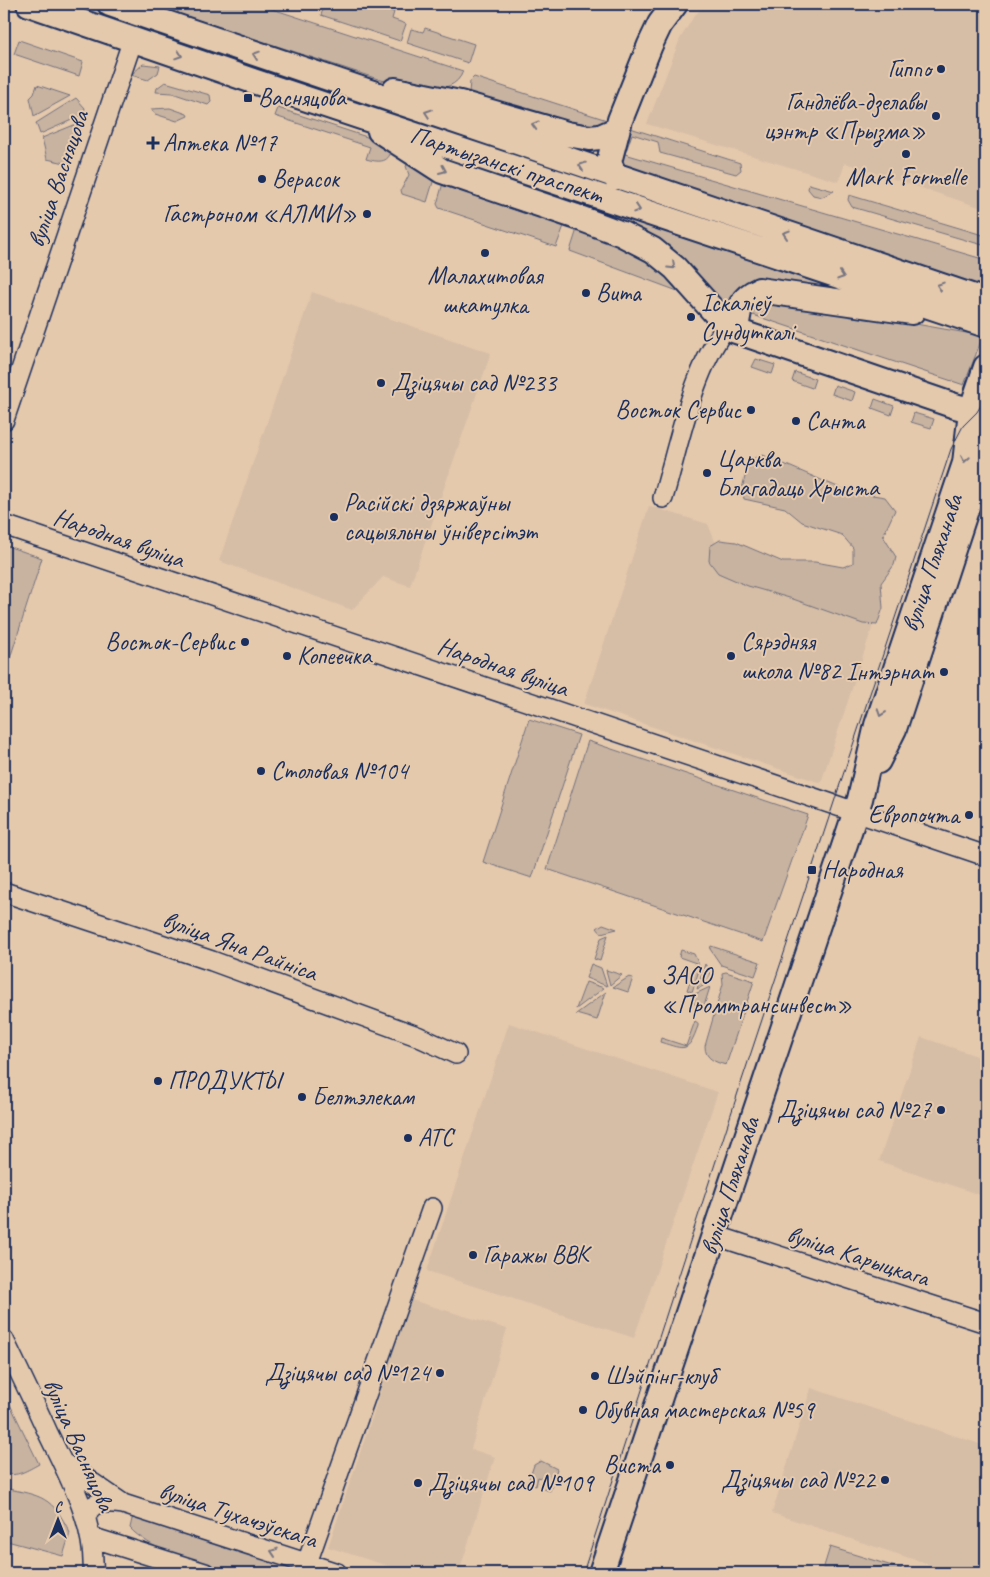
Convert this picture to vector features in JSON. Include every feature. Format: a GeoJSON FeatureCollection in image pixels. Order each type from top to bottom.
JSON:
{"type":"FeatureCollection","features":[{"type":"Feature","properties":{"kind":"main road","name":"Партызанскі праспект"},"geometry":{"type":"LineString","coordinates":[[29,4],[358,116],[983,316]]}},
{"type":"Feature","properties":{"kind":"main road","name":"Партызанскі праспект"},"geometry":{"type":"LineString","coordinates":[[110,4],[615,177],[983,316]]}},
{"type":"Feature","properties":{"kind":"main road"},"geometry":{"type":"LineString","coordinates":[[615,177],[609,162],[616,130],[650,45],[660,24],[675,4]]}},
{"type":"Feature","properties":{"kind":"main road"},"geometry":{"type":"LineString","coordinates":[[133,39],[150,18]]}},
{"type":"Feature","properties":{"kind":"main road"},"geometry":{"type":"LineString","coordinates":[[350,86],[430,96],[590,138],[600,137],[616,130]]}},
{"type":"Feature","properties":{"kind":"main road"},"geometry":{"type":"LineString","coordinates":[[358,116],[442,171],[574,216],[622,234],[653,250],[675,268],[732,329],[978,411]]}},
{"type":"Feature","properties":{"kind":"main road"},"geometry":{"type":"LineString","coordinates":[[732,329],[746,296],[759,290],[983,316]]}},
{"type":"Feature","properties":{"kind":"main road","name":"вуліца Пляханава"},"geometry":{"type":"LineString","coordinates":[[601,1573],[858,805],[877,725],[965,463],[978,411],[986,367]]}},
{"type":"Feature","properties":{"kind":"main road","name":"вуліца Пляханава"},"geometry":{"type":"LineString","coordinates":[[858,805],[894,729],[986,450]]}},
{"type":"Feature","properties":{"kind":"street","name":"вуліца Васняцова"},"geometry":{"type":"LineString","coordinates":[[4,420],[133,39]]}},
{"type":"Feature","properties":{"kind":"street"},"geometry":{"type":"LineString","coordinates":[[663,498],[702,369],[716,341],[732,329]]}},
{"type":"Feature","properties":{"kind":"street","name":"Народная вуліца"},"geometry":{"type":"LineString","coordinates":[[4,525],[858,805],[986,856]]}},
{"type":"Feature","properties":{"kind":"street","name":"вуліца Яна Райніса"},"geometry":{"type":"LineString","coordinates":[[4,892],[212,961],[417,1036],[456,1054]]}},
{"type":"Feature","properties":{"kind":"street"},"geometry":{"type":"LineString","coordinates":[[307,1563],[432,1208]]}},
{"type":"Feature","properties":{"kind":"street","name":"вуліца Карыцкага"},"geometry":{"type":"LineString","coordinates":[[714,1235],[986,1323]]}},
{"type":"Feature","properties":{"kind":"street","name":"вуліца Васняцова"},"geometry":{"type":"LineString","coordinates":[[4,1340],[62,1462],[89,1528],[94,1573]]}},
{"type":"Feature","properties":{"kind":"street","name":"вуліца Тухачэўскага"},"geometry":{"type":"LineString","coordinates":[[62,1462],[123,1504]]}},
{"type":"Feature","properties":{"kind":"street","name":"вуліца Тухачэўскага"},"geometry":{"type":"LineString","coordinates":[[89,1528],[88,1510],[92,1506],[99,1503],[123,1504],[337,1573]]}},
{"type":"Feature","properties":{"kind":"street"},"geometry":{"type":"LineString","coordinates":[[89,1528],[205,1573]]}},
{"type":"Feature","properties":{"kind":"shaded area"},"geometry":{"type":"Polygon","coordinates":[[[174,4],[257,4],[463,71],[458,80],[449,86],[427,89],[402,85],[381,80],[179,14],[174,4]]]}},
{"type":"Feature","properties":{"kind":"shaded area"},"geometry":{"type":"Polygon","coordinates":[[[325,4],[367,4],[394,12],[392,19],[406,24],[400,41],[321,15],[325,4]]]}},
{"type":"Feature","properties":{"kind":"shaded area","name":"Гандлёва-дзелавы цэнтр «Прызма»"},"geometry":{"type":"Polygon","coordinates":[[[706,4],[986,4],[986,207],[982,208],[845,163],[839,182],[647,124],[680,39],[694,16],[706,4]]]}},
{"type":"Feature","properties":{"kind":"shaded area"},"geometry":{"type":"Polygon","coordinates":[[[425,28],[474,44],[468,63],[407,43],[411,29],[423,32],[425,28]]]}},
{"type":"Feature","properties":{"kind":"shaded area"},"geometry":{"type":"Polygon","coordinates":[[[19,40],[83,62],[79,76],[14,54],[19,40]]]}},
{"type":"Feature","properties":{"kind":"shaded area"},"geometry":{"type":"Polygon","coordinates":[[[143,64],[160,66],[158,73],[148,80],[131,75],[143,64]]]}},
{"type":"Feature","properties":{"kind":"shaded area"},"geometry":{"type":"Polygon","coordinates":[[[474,77],[610,121],[602,130],[568,124],[495,101],[491,105],[475,98],[469,93],[470,81],[474,77]]]}},
{"type":"Feature","properties":{"kind":"shaded area"},"geometry":{"type":"Polygon","coordinates":[[[165,82],[210,95],[211,102],[208,105],[172,93],[156,92],[157,88],[165,82]]]}},
{"type":"Feature","properties":{"kind":"shaded area"},"geometry":{"type":"Polygon","coordinates":[[[37,85],[70,96],[34,116],[30,98],[34,94],[37,85]]]}},
{"type":"Feature","properties":{"kind":"shaded area"},"geometry":{"type":"Polygon","coordinates":[[[76,98],[85,108],[83,115],[40,134],[36,123],[76,98]]]}},
{"type":"Feature","properties":{"kind":"shaded area"},"geometry":{"type":"Polygon","coordinates":[[[170,108],[188,116],[177,121],[155,114],[151,109],[170,108]]]}},
{"type":"Feature","properties":{"kind":"shaded area"},"geometry":{"type":"Polygon","coordinates":[[[278,108],[379,141],[391,150],[390,155],[382,161],[366,159],[370,147],[275,116],[278,108]]]}},
{"type":"Feature","properties":{"kind":"shaded area"},"geometry":{"type":"Polygon","coordinates":[[[79,123],[65,163],[47,159],[42,138],[79,123]]]}},
{"type":"Feature","properties":{"kind":"shaded area"},"geometry":{"type":"Polygon","coordinates":[[[624,126],[740,163],[741,170],[736,174],[660,153],[658,142],[632,134],[625,154],[986,260],[986,290],[623,170],[612,154],[624,126]]]}},
{"type":"Feature","properties":{"kind":"shaded area"},"geometry":{"type":"Polygon","coordinates":[[[444,150],[661,229],[851,293],[731,305],[720,302],[638,231],[449,160],[444,150]]]}},
{"type":"Feature","properties":{"kind":"shaded area"},"geometry":{"type":"Polygon","coordinates":[[[413,159],[432,172],[433,182],[427,202],[402,194],[401,190],[409,175],[406,166],[413,159]]]}},
{"type":"Feature","properties":{"kind":"shaded area"},"geometry":{"type":"Polygon","coordinates":[[[443,183],[567,218],[556,247],[439,208],[437,204],[443,183]]]}},
{"type":"Feature","properties":{"kind":"shaded area"},"geometry":{"type":"Polygon","coordinates":[[[809,184],[834,191],[822,197],[813,195],[808,189],[809,184]]]}},
{"type":"Feature","properties":{"kind":"shaded area"},"geometry":{"type":"Polygon","coordinates":[[[849,195],[986,236],[986,246],[852,207],[848,200],[849,195]]]}},
{"type":"Feature","properties":{"kind":"shaded area"},"geometry":{"type":"Polygon","coordinates":[[[579,223],[621,239],[691,296],[570,251],[579,223]]]}},
{"type":"Feature","properties":{"kind":"shaded area"},"geometry":{"type":"Polygon","coordinates":[[[312,292],[491,353],[410,586],[383,577],[352,610],[219,561],[312,292]]]}},
{"type":"Feature","properties":{"kind":"shaded area"},"geometry":{"type":"Polygon","coordinates":[[[775,299],[983,336],[964,385],[747,313],[751,302],[775,299]]]}},
{"type":"Feature","properties":{"kind":"shaded area"},"geometry":{"type":"Polygon","coordinates":[[[756,359],[775,365],[772,374],[752,367],[756,359]]]}},
{"type":"Feature","properties":{"kind":"shaded area"},"geometry":{"type":"Polygon","coordinates":[[[795,372],[815,379],[812,388],[792,381],[795,372]]]}},
{"type":"Feature","properties":{"kind":"shaded area"},"geometry":{"type":"Polygon","coordinates":[[[835,385],[855,392],[852,401],[832,394],[835,385]]]}},
{"type":"Feature","properties":{"kind":"shaded area"},"geometry":{"type":"Polygon","coordinates":[[[875,399],[894,406],[891,415],[872,408],[875,399]]]}},
{"type":"Feature","properties":{"kind":"shaded area"},"geometry":{"type":"Polygon","coordinates":[[[914,413],[934,419],[931,428],[911,422],[914,413]]]}},
{"type":"Feature","properties":{"kind":"shaded area"},"geometry":{"type":"Polygon","coordinates":[[[763,455],[847,491],[885,497],[895,510],[883,536],[896,557],[894,565],[881,583],[883,608],[877,625],[863,624],[793,599],[748,586],[718,573],[709,561],[710,546],[720,540],[736,542],[783,562],[815,562],[843,567],[853,563],[853,548],[842,535],[802,522],[785,508],[744,499],[742,489],[749,460],[763,455]]]}},
{"type":"Feature","properties":{"kind":"shaded area","name":"Сярэдняя школа №82"},"geometry":{"type":"Polygon","coordinates":[[[649,506],[708,524],[722,558],[879,607],[821,783],[584,704],[649,506]]]}},
{"type":"Feature","properties":{"kind":"shaded area"},"geometry":{"type":"Polygon","coordinates":[[[4,545],[42,558],[4,677],[4,545]]]}},
{"type":"Feature","properties":{"kind":"shaded area"},"geometry":{"type":"Polygon","coordinates":[[[529,719],[579,735],[532,878],[483,862],[529,719]]]}},
{"type":"Feature","properties":{"kind":"shaded area"},"geometry":{"type":"Polygon","coordinates":[[[588,741],[808,815],[763,942],[547,869],[588,741]]]}},
{"type":"Feature","properties":{"kind":"shaded area"},"geometry":{"type":"Polygon","coordinates":[[[603,924],[617,929],[601,933],[597,928],[603,924]]]}},
{"type":"Feature","properties":{"kind":"shaded area"},"geometry":{"type":"Polygon","coordinates":[[[608,935],[600,961],[594,959],[601,938],[608,935]]]}},
{"type":"Feature","properties":{"kind":"shaded area"},"geometry":{"type":"Polygon","coordinates":[[[711,946],[760,962],[755,976],[721,965],[710,949],[711,946]]]}},
{"type":"Feature","properties":{"kind":"shaded area"},"geometry":{"type":"Polygon","coordinates":[[[681,950],[694,954],[700,967],[692,992],[687,990],[696,963],[679,957],[681,950]]]}},
{"type":"Feature","properties":{"kind":"shaded area"},"geometry":{"type":"Polygon","coordinates":[[[591,964],[601,968],[607,986],[586,978],[591,964]]]}},
{"type":"Feature","properties":{"kind":"shaded area"},"geometry":{"type":"Polygon","coordinates":[[[705,964],[711,974],[711,982],[697,989],[705,964]]]}},
{"type":"Feature","properties":{"kind":"shaded area"},"geometry":{"type":"Polygon","coordinates":[[[606,970],[622,975],[610,985],[606,970]]]}},
{"type":"Feature","properties":{"kind":"shaded area"},"geometry":{"type":"Polygon","coordinates":[[[726,972],[754,981],[726,1065],[709,1057],[705,1046],[723,984],[722,973],[726,972]]]}},
{"type":"Feature","properties":{"kind":"shaded area"},"geometry":{"type":"Polygon","coordinates":[[[629,977],[633,978],[628,992],[613,987],[629,977]]]}},
{"type":"Feature","properties":{"kind":"shaded area"},"geometry":{"type":"Polygon","coordinates":[[[586,982],[604,988],[576,1009],[586,982]]]}},
{"type":"Feature","properties":{"kind":"shaded area"},"geometry":{"type":"Polygon","coordinates":[[[710,987],[704,1006],[701,1007],[694,1004],[695,994],[710,987]]]}},
{"type":"Feature","properties":{"kind":"shaded area"},"geometry":{"type":"Polygon","coordinates":[[[606,992],[597,1020],[576,1014],[606,992]]]}},
{"type":"Feature","properties":{"kind":"shaded area"},"geometry":{"type":"Polygon","coordinates":[[[695,1021],[698,1023],[698,1026],[691,1041],[688,1045],[685,1047],[676,1047],[660,1042],[661,1038],[686,1046],[695,1021]]]}},
{"type":"Feature","properties":{"kind":"shaded area"},"geometry":{"type":"Polygon","coordinates":[[[509,1023],[718,1092],[634,1338],[427,1271],[509,1023]]]}},
{"type":"Feature","properties":{"kind":"shaded area","name":"Дзіцячы сад №27"},"geometry":{"type":"Polygon","coordinates":[[[921,1037],[986,1059],[986,1197],[879,1161],[921,1037]]]}},
{"type":"Feature","properties":{"kind":"shaded area"},"geometry":{"type":"Polygon","coordinates":[[[408,1299],[507,1329],[471,1449],[495,1457],[459,1573],[410,1573],[328,1547],[372,1418],[408,1299]]]}},
{"type":"Feature","properties":{"kind":"shaded area","name":"Дзіцячы сад №22"},"geometry":{"type":"Polygon","coordinates":[[[811,1388],[986,1446],[986,1573],[955,1573],[772,1513],[811,1388]]]}},
{"type":"Feature","properties":{"kind":"shaded area"},"geometry":{"type":"Polygon","coordinates":[[[4,1392],[39,1464],[22,1473],[13,1475],[4,1473],[4,1392]]]}},
{"type":"Feature","properties":{"kind":"shaded area"},"geometry":{"type":"Polygon","coordinates":[[[541,1461],[557,1469],[550,1491],[544,1489],[547,1480],[538,1477],[536,1486],[528,1483],[534,1465],[541,1461]]]}},
{"type":"Feature","properties":{"kind":"shaded area"},"geometry":{"type":"Polygon","coordinates":[[[4,1488],[37,1496],[57,1511],[70,1533],[63,1556],[7,1541],[4,1538],[4,1488]]]}},
{"type":"Feature","properties":{"kind":"shaded area"},"geometry":{"type":"Polygon","coordinates":[[[138,1516],[311,1573],[237,1574],[204,1568],[175,1556],[137,1535],[130,1528],[132,1519],[138,1516]]]}},
{"type":"Feature","properties":{"kind":"shaded area"},"geometry":{"type":"Polygon","coordinates":[[[830,1547],[902,1569],[900,1573],[822,1573],[830,1547]]]}},
{"type":"Feature","properties":{"kind":"tram line"},"geometry":{"type":"LineString","coordinates":[[583,1573],[742,1080],[951,449],[963,426],[977,412],[986,397]]}},
{"type":"Feature","properties":{"kind":"place","name":"Гиппо"},"geometry":{"type":"Point","coordinates":[941,69]}},
{"type":"Feature","properties":{"kind":"place","name":"Васняцова"},"geometry":{"type":"Point","coordinates":[248,98]}},
{"type":"Feature","properties":{"kind":"place","name":"Гандлёва-дзелавы цэнтр «Прызма»"},"geometry":{"type":"Point","coordinates":[936,116]}},
{"type":"Feature","properties":{"kind":"place","name":"Аптека №17"},"geometry":{"type":"Point","coordinates":[153,143]}},
{"type":"Feature","properties":{"kind":"place","name":"Mark Formelle"},"geometry":{"type":"Point","coordinates":[906,154]}},
{"type":"Feature","properties":{"kind":"place","name":"Верасок"},"geometry":{"type":"Point","coordinates":[262,179]}},
{"type":"Feature","properties":{"kind":"place","name":"Гастроном «АЛМИ»"},"geometry":{"type":"Point","coordinates":[367,214]}},
{"type":"Feature","properties":{"kind":"place","name":"Малахитовая шкатулка"},"geometry":{"type":"Point","coordinates":[485,253]}},
{"type":"Feature","properties":{"kind":"place","name":"Вита"},"geometry":{"type":"Point","coordinates":[586,293]}},
{"type":"Feature","properties":{"kind":"place","name":"Іскаліеў Сундуткалі"},"geometry":{"type":"Point","coordinates":[691,317]}},
{"type":"Feature","properties":{"kind":"place","name":"Дзіцячы сад №233"},"geometry":{"type":"Point","coordinates":[381,383]}},
{"type":"Feature","properties":{"kind":"place","name":"Восток Сервис"},"geometry":{"type":"Point","coordinates":[751,410]}},
{"type":"Feature","properties":{"kind":"place","name":"Санта"},"geometry":{"type":"Point","coordinates":[796,421]}},
{"type":"Feature","properties":{"kind":"place","name":"Царква Благадаць Хрыста"},"geometry":{"type":"Point","coordinates":[707,473]}},
{"type":"Feature","properties":{"kind":"place","name":"Расійскі дзяржаўны сацыяльны ўніверсітэт"},"geometry":{"type":"Point","coordinates":[334,517]}},
{"type":"Feature","properties":{"kind":"place","name":"Восток-Сервис"},"geometry":{"type":"Point","coordinates":[245,642]}},
{"type":"Feature","properties":{"kind":"place","name":"Копеечка"},"geometry":{"type":"Point","coordinates":[287,656]}},
{"type":"Feature","properties":{"kind":"place","name":"Сярэдняя школа №82"},"geometry":{"type":"Point","coordinates":[731,656]}},
{"type":"Feature","properties":{"kind":"place","name":"Інтэрнат"},"geometry":{"type":"Point","coordinates":[944,672]}},
{"type":"Feature","properties":{"kind":"place","name":"Столовая №104"},"geometry":{"type":"Point","coordinates":[261,771]}},
{"type":"Feature","properties":{"kind":"place","name":"Европочта"},"geometry":{"type":"Point","coordinates":[969,815]}},
{"type":"Feature","properties":{"kind":"place","name":"Народная"},"geometry":{"type":"Point","coordinates":[812,870]}},
{"type":"Feature","properties":{"kind":"place","name":"ЗАСО «Промтрансинвест»"},"geometry":{"type":"Point","coordinates":[651,990]}},
{"type":"Feature","properties":{"kind":"place","name":"ПРОДУКТЫ"},"geometry":{"type":"Point","coordinates":[158,1081]}},
{"type":"Feature","properties":{"kind":"place","name":"Белтэлекам"},"geometry":{"type":"Point","coordinates":[302,1097]}},
{"type":"Feature","properties":{"kind":"place","name":"Дзіцячы сад №27"},"geometry":{"type":"Point","coordinates":[941,1110]}},
{"type":"Feature","properties":{"kind":"place","name":"АТС"},"geometry":{"type":"Point","coordinates":[408,1138]}},
{"type":"Feature","properties":{"kind":"place","name":"Гаражы ВВК"},"geometry":{"type":"Point","coordinates":[473,1255]}},
{"type":"Feature","properties":{"kind":"place","name":"Дзіцячы сад №124"},"geometry":{"type":"Point","coordinates":[440,1373]}},
{"type":"Feature","properties":{"kind":"place","name":"Шэйпінг-клуб"},"geometry":{"type":"Point","coordinates":[595,1376]}},
{"type":"Feature","properties":{"kind":"place","name":"Обувная мастерская №59"},"geometry":{"type":"Point","coordinates":[583,1410]}},
{"type":"Feature","properties":{"kind":"place","name":"Виста"},"geometry":{"type":"Point","coordinates":[670,1465]}},
{"type":"Feature","properties":{"kind":"place","name":"Дзіцячы сад №22"},"geometry":{"type":"Point","coordinates":[885,1480]}},
{"type":"Feature","properties":{"kind":"place","name":"Дзіцячы сад №109"},"geometry":{"type":"Point","coordinates":[418,1483]}}]}
